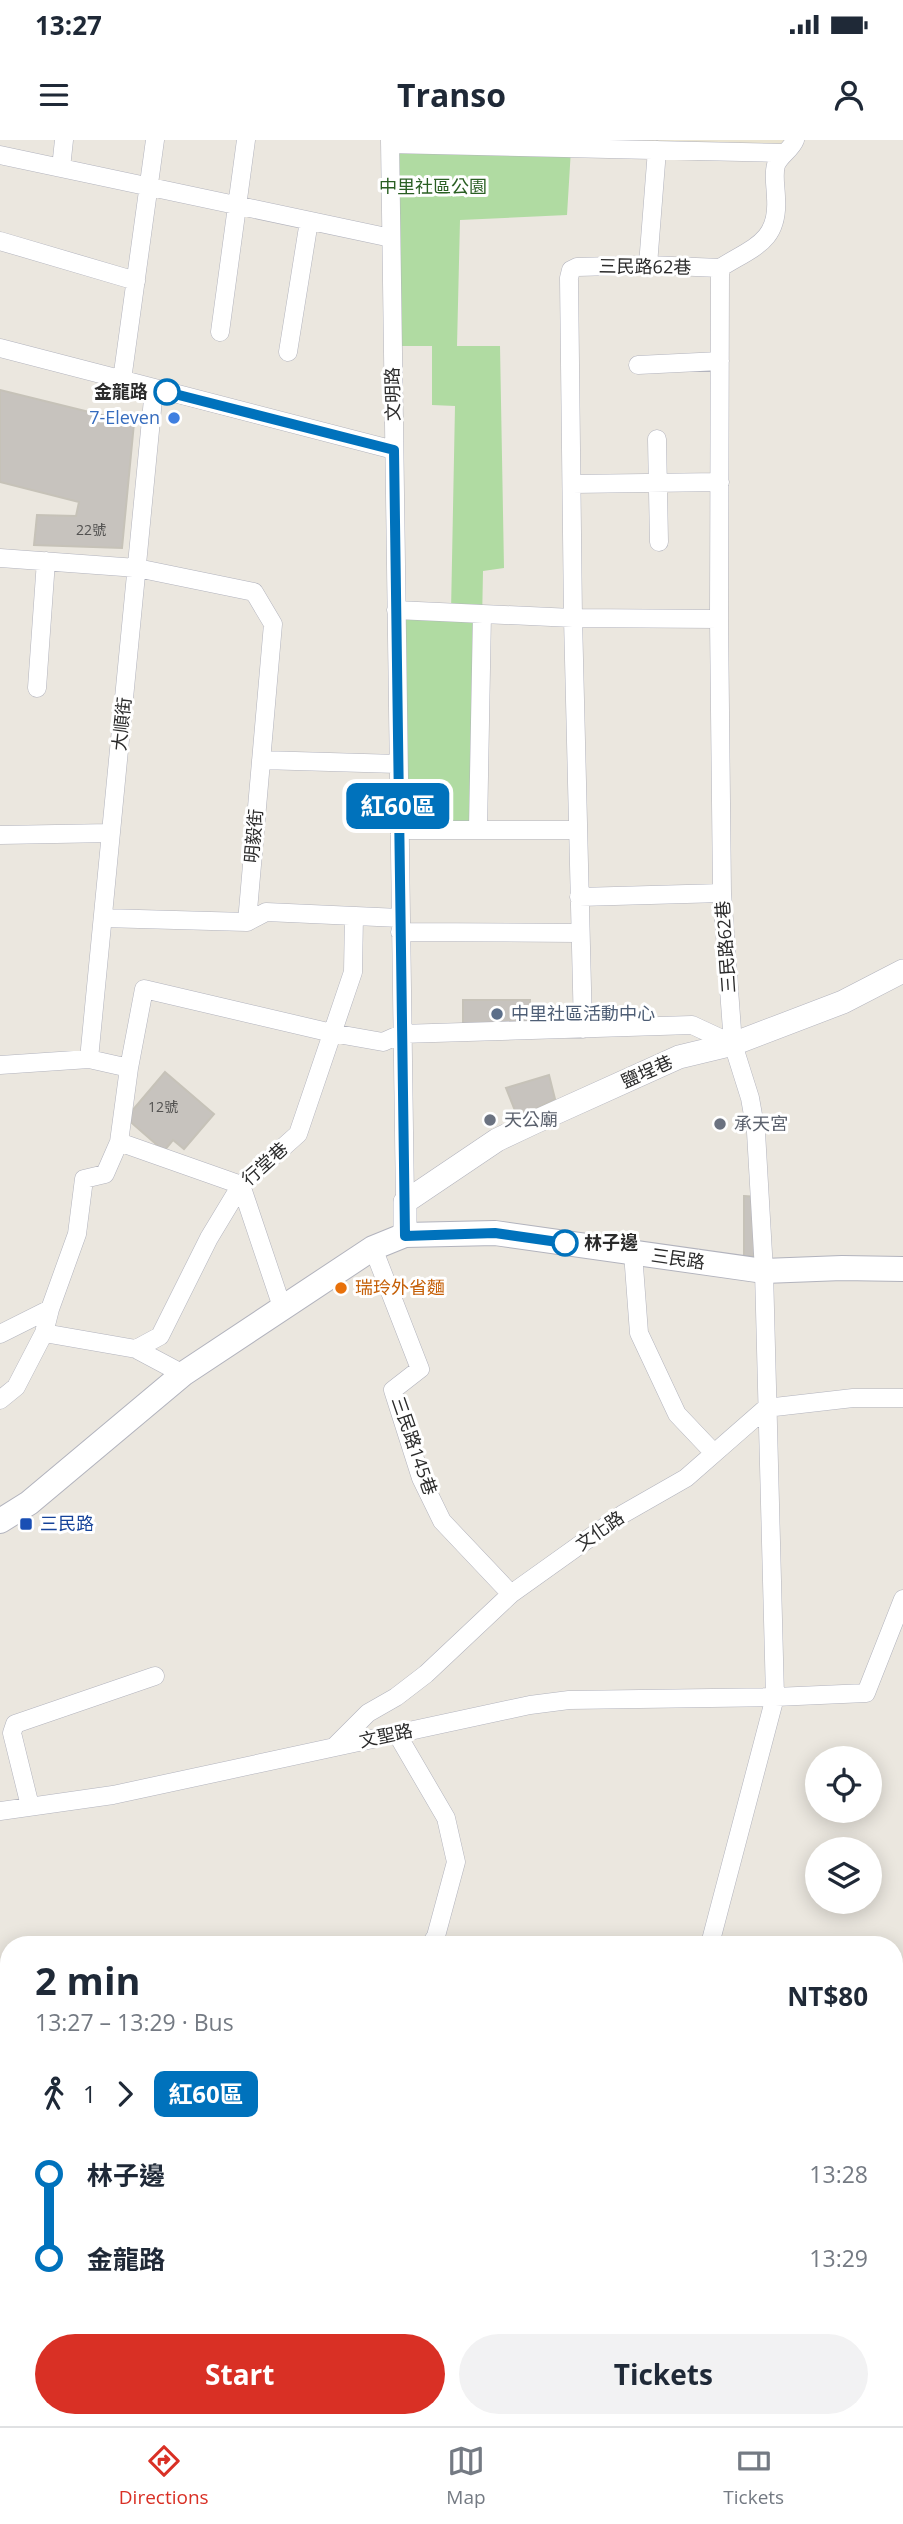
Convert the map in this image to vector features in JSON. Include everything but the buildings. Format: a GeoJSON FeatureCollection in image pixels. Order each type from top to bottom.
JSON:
{"type":"FeatureCollection","features":[{"type":"Feature","properties":{"kind":"main road","name":"三民路"},"geometry":{"type":"LineString","coordinates":[[0,1521],[29,1503],[183,1374],[373,1248],[405,1236],[495,1233],[764,1271],[903,1269]]}},
{"type":"Feature","properties":{"kind":"street"},"geometry":{"type":"LineString","coordinates":[[61,168],[64,140]]}},
{"type":"Feature","properties":{"kind":"street"},"geometry":{"type":"LineString","coordinates":[[122,380],[155,140]]}},
{"type":"Feature","properties":{"kind":"street"},"geometry":{"type":"LineString","coordinates":[[220,332],[246,140]]}},
{"type":"Feature","properties":{"kind":"street"},"geometry":{"type":"LineString","coordinates":[[390,142],[657,150],[790,147]]}},
{"type":"Feature","properties":{"kind":"street","name":"文明路"},"geometry":{"type":"LineString","coordinates":[[390,142],[405,1236]]}},
{"type":"Feature","properties":{"kind":"street"},"geometry":{"type":"LineString","coordinates":[[720,268],[764,240],[774,229],[777,216],[776,165],[790,147]]}},
{"type":"Feature","properties":{"kind":"street"},"geometry":{"type":"LineString","coordinates":[[648,265],[657,150]]}},
{"type":"Feature","properties":{"kind":"street"},"geometry":{"type":"LineString","coordinates":[[0,155],[391,238]]}},
{"type":"Feature","properties":{"kind":"street"},"geometry":{"type":"LineString","coordinates":[[288,352],[309,221]]}},
{"type":"Feature","properties":{"kind":"street"},"geometry":{"type":"LineString","coordinates":[[0,241],[136,281]]}},
{"type":"Feature","properties":{"kind":"street","name":"三民路62巷"},"geometry":{"type":"LineString","coordinates":[[583,1029],[573,618],[569,278],[571,270],[577,267],[648,265],[720,268],[719,619],[722,893],[733,1044],[750,1098],[756,1132],[764,1271]]}},
{"type":"Feature","properties":{"kind":"street"},"geometry":{"type":"LineString","coordinates":[[0,348],[394,450]]}},
{"type":"Feature","properties":{"kind":"street"},"geometry":{"type":"LineString","coordinates":[[638,365],[720,361]]}},
{"type":"Feature","properties":{"kind":"street","name":"大順街"},"geometry":{"type":"LineString","coordinates":[[89,1059],[154,388]]}},
{"type":"Feature","properties":{"kind":"street"},"geometry":{"type":"LineString","coordinates":[[657,439],[659,542]]}},
{"type":"Feature","properties":{"kind":"street"},"geometry":{"type":"LineString","coordinates":[[572,484],[720,482]]}},
{"type":"Feature","properties":{"kind":"street"},"geometry":{"type":"LineString","coordinates":[[0,558],[137,568]]}},
{"type":"Feature","properties":{"kind":"street"},"geometry":{"type":"LineString","coordinates":[[37,688],[46,561]]}},
{"type":"Feature","properties":{"kind":"street","name":"明毅街"},"geometry":{"type":"LineString","coordinates":[[137,568],[254,592],[273,624],[247,922]]}},
{"type":"Feature","properties":{"kind":"street"},"geometry":{"type":"LineString","coordinates":[[396,610],[573,618],[719,619]]}},
{"type":"Feature","properties":{"kind":"street"},"geometry":{"type":"LineString","coordinates":[[478,830],[482,614]]}},
{"type":"Feature","properties":{"kind":"street"},"geometry":{"type":"LineString","coordinates":[[261,760],[398,764]]}},
{"type":"Feature","properties":{"kind":"street"},"geometry":{"type":"LineString","coordinates":[[398,830],[578,830]]}},
{"type":"Feature","properties":{"kind":"street"},"geometry":{"type":"LineString","coordinates":[[0,835],[111,833]]}},
{"type":"Feature","properties":{"kind":"street"},"geometry":{"type":"LineString","coordinates":[[579,897],[722,893]]}},
{"type":"Feature","properties":{"kind":"street"},"geometry":{"type":"LineString","coordinates":[[103,918],[247,922],[266,912],[354,916],[400,925],[579,933]]}},
{"type":"Feature","properties":{"kind":"street","name":"行堂巷"},"geometry":{"type":"LineString","coordinates":[[136,1349],[160,1336],[209,1238],[241,1185],[298,1134],[353,972],[354,916]]}},
{"type":"Feature","properties":{"kind":"street","name":"鹽埕巷"},"geometry":{"type":"LineString","coordinates":[[405,1202],[497,1140],[679,1057],[733,1044],[844,1002],[903,971]]}},
{"type":"Feature","properties":{"kind":"street"},"geometry":{"type":"LineString","coordinates":[[0,1400],[16,1387],[44,1334],[50,1308],[78,1234],[84,1179],[105,1174],[120,1142],[129,1068],[144,989],[332,1033],[383,1042],[401,1034],[692,1025],[733,1044]]}},
{"type":"Feature","properties":{"kind":"street"},"geometry":{"type":"LineString","coordinates":[[0,1065],[89,1059],[129,1068]]}},
{"type":"Feature","properties":{"kind":"street"},"geometry":{"type":"LineString","coordinates":[[120,1142],[241,1185],[282,1307]]}},
{"type":"Feature","properties":{"kind":"street","name":"三民路145巷"},"geometry":{"type":"LineString","coordinates":[[373,1248],[420,1369],[393,1390],[421,1478],[442,1521],[512,1594]]}},
{"type":"Feature","properties":{"kind":"street"},"geometry":{"type":"LineString","coordinates":[[633,1253],[639,1334],[677,1413],[713,1452]]}},
{"type":"Feature","properties":{"kind":"street"},"geometry":{"type":"LineString","coordinates":[[712,1936],[775,1697],[764,1271]]}},
{"type":"Feature","properties":{"kind":"street"},"geometry":{"type":"LineString","coordinates":[[0,1334],[50,1308]]}},
{"type":"Feature","properties":{"kind":"street"},"geometry":{"type":"LineString","coordinates":[[44,1334],[136,1349],[183,1374]]}},
{"type":"Feature","properties":{"kind":"street"},"geometry":{"type":"LineString","coordinates":[[766,1408],[853,1398],[903,1398]]}},
{"type":"Feature","properties":{"kind":"street","name":"文化路"},"geometry":{"type":"LineString","coordinates":[[334,1747],[368,1713],[397,1697],[426,1674],[512,1594],[623,1514],[686,1478],[766,1408]]}},
{"type":"Feature","properties":{"kind":"street","name":"文聖路"},"geometry":{"type":"LineString","coordinates":[[0,1811],[113,1795],[530,1705],[569,1700],[775,1697],[866,1692],[903,1599]]}},
{"type":"Feature","properties":{"kind":"street"},"geometry":{"type":"LineString","coordinates":[[30,1806],[12,1728],[15,1724],[155,1676]]}},
{"type":"Feature","properties":{"kind":"street"},"geometry":{"type":"LineString","coordinates":[[397,1734],[446,1818],[456,1862],[436,1936]]}},
{"type":"Feature","properties":{"kind":"shaded area"},"geometry":{"type":"Polygon","coordinates":[[[583,140],[785,140],[785,144],[583,140]]]}},
{"type":"Feature","properties":{"kind":"green space","name":"中里社區公園"},"geometry":{"type":"Polygon","coordinates":[[[390,144],[571,149],[567,215],[460,220],[457,346],[500,346],[504,568],[483,571],[478,830],[399,830],[396,610],[451,612],[455,406],[432,405],[432,346],[392,346],[390,144]]]}},
{"type":"Feature","properties":{"kind":"bus line","name":"紅60區"},"geometry":{"type":"LineString","coordinates":[[167,392],[394,450],[405,1236],[495,1233],[565,1243]]}},
{"type":"Feature","properties":{"kind":"place","name":"金龍路"},"geometry":{"type":"Point","coordinates":[167,392]}},
{"type":"Feature","properties":{"kind":"place","name":"7-Eleven"},"geometry":{"type":"Point","coordinates":[174,418]}},
{"type":"Feature","properties":{"kind":"place","name":"中里社區活動中心"},"geometry":{"type":"Point","coordinates":[497,1014]}},
{"type":"Feature","properties":{"kind":"place","name":"天公廟"},"geometry":{"type":"Point","coordinates":[490,1120]}},
{"type":"Feature","properties":{"kind":"place","name":"承天宮"},"geometry":{"type":"Point","coordinates":[720,1124]}},
{"type":"Feature","properties":{"kind":"place","name":"林子邊"},"geometry":{"type":"Point","coordinates":[565,1243]}},
{"type":"Feature","properties":{"kind":"place","name":"瑞玲外省麵"},"geometry":{"type":"Point","coordinates":[341,1288]}},
{"type":"Feature","properties":{"kind":"place","name":"三民路"},"geometry":{"type":"Point","coordinates":[26,1524]}}]}
